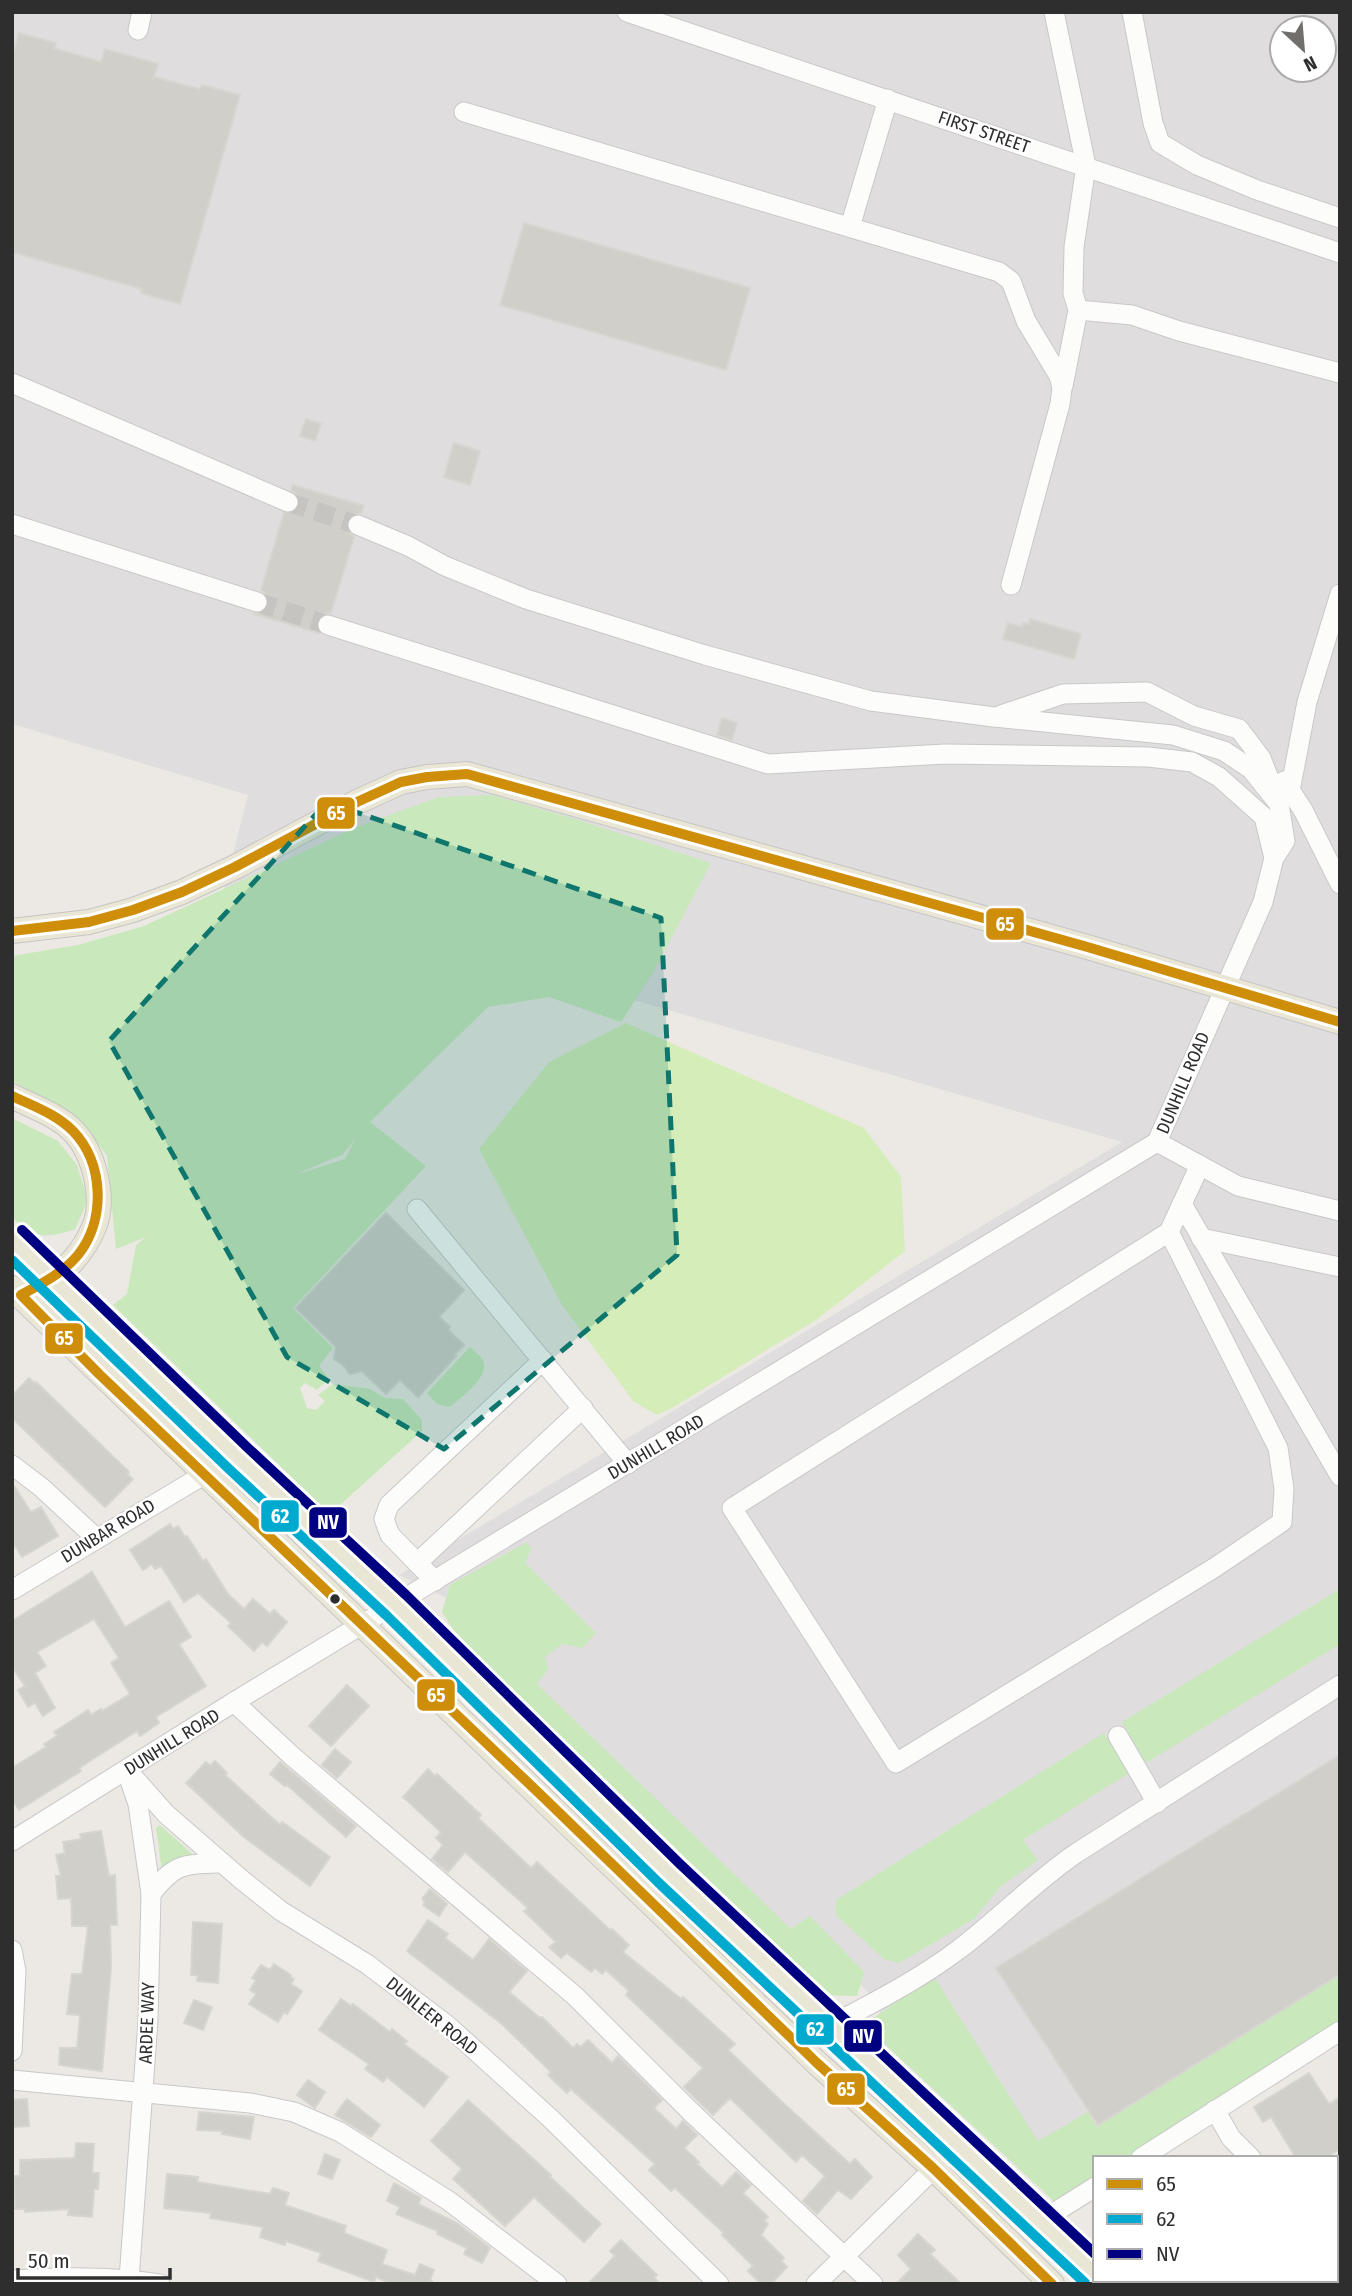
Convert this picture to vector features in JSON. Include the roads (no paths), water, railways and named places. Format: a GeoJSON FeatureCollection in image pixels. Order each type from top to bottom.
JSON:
{"type":"FeatureCollection","features":[{"type":"Feature","properties":{"kind":"main road"},"geometry":{"type":"LineString","coordinates":[[12,931],[89,922],[133,911],[235,867],[320,821],[401,782],[427,776],[467,774],[1070,943],[1340,1022]]}},
{"type":"Feature","properties":{"kind":"main road"},"geometry":{"type":"LineString","coordinates":[[12,1096],[71,1128],[84,1143],[97,1175],[98,1204],[96,1225],[80,1252],[54,1279],[15,1294],[817,2063],[933,2168],[1052,2284]]}},
{"type":"Feature","properties":{"kind":"main road"},"geometry":{"type":"LineString","coordinates":[[12,1240],[239,1459],[396,1605],[671,1875],[1093,2271]]}},
{"type":"Feature","properties":{"kind":"street","name":"FIRST STREET"},"geometry":{"type":"LineString","coordinates":[[627,12],[1340,253]]}},
{"type":"Feature","properties":{"kind":"street"},"geometry":{"type":"LineString","coordinates":[[1012,585],[1062,388],[1078,310],[1073,293],[1074,247],[1086,166],[1054,12]]}},
{"type":"Feature","properties":{"kind":"street"},"geometry":{"type":"LineString","coordinates":[[1132,12],[1153,123],[1160,143],[1197,166],[1340,218]]}},
{"type":"Feature","properties":{"kind":"street"},"geometry":{"type":"LineString","coordinates":[[850,227],[888,99]]}},
{"type":"Feature","properties":{"kind":"street"},"geometry":{"type":"LineString","coordinates":[[464,112],[999,272],[1011,281],[1026,321],[1052,362],[1062,388]]}},
{"type":"Feature","properties":{"kind":"street"},"geometry":{"type":"LineString","coordinates":[[1078,310],[1132,315],[1179,331],[1340,373]]}},
{"type":"Feature","properties":{"kind":"street"},"geometry":{"type":"LineString","coordinates":[[12,383],[288,502]]}},
{"type":"Feature","properties":{"kind":"street"},"geometry":{"type":"LineString","coordinates":[[12,524],[257,602]]}},
{"type":"Feature","properties":{"kind":"street"},"geometry":{"type":"LineString","coordinates":[[358,525],[408,545],[445,566],[526,600],[705,655],[871,701],[994,717],[1173,735],[1224,751],[1251,769],[1278,804]]}},
{"type":"Feature","properties":{"kind":"street"},"geometry":{"type":"LineString","coordinates":[[1278,804],[1340,594]]}},
{"type":"Feature","properties":{"kind":"street"},"geometry":{"type":"LineString","coordinates":[[328,625],[768,764],[946,754],[1148,757],[1192,762],[1278,804],[1303,810],[1340,884]]}},
{"type":"Feature","properties":{"kind":"street"},"geometry":{"type":"LineString","coordinates":[[994,717],[1063,694],[1147,692],[1194,716],[1239,729],[1261,758],[1278,804]]}},
{"type":"Feature","properties":{"kind":"street","name":"DUNHILL ROAD"},"geometry":{"type":"LineString","coordinates":[[12,1841],[234,1702],[1157,1142],[1263,902],[1274,858],[1285,841],[1278,804]]}},
{"type":"Feature","properties":{"kind":"street"},"geometry":{"type":"LineString","coordinates":[[1157,1142],[1238,1186],[1340,1211]]}},
{"type":"Feature","properties":{"kind":"street"},"geometry":{"type":"LineString","coordinates":[[1169,1232],[1278,1448],[1284,1489],[1282,1522],[1214,1568],[896,1763],[732,1508],[1169,1232],[1200,1165]]}},
{"type":"Feature","properties":{"kind":"street"},"geometry":{"type":"LineString","coordinates":[[1182,1204],[1340,1476]]}},
{"type":"Feature","properties":{"kind":"street"},"geometry":{"type":"LineString","coordinates":[[417,1209],[628,1464]]}},
{"type":"Feature","properties":{"kind":"street"},"geometry":{"type":"LineString","coordinates":[[1202,1238],[1340,1267]]}},
{"type":"Feature","properties":{"kind":"street"},"geometry":{"type":"LineString","coordinates":[[435,1581],[390,1535],[384,1519],[389,1505],[543,1360]]}},
{"type":"Feature","properties":{"kind":"street"},"geometry":{"type":"LineString","coordinates":[[417,1563],[583,1408]]}},
{"type":"Feature","properties":{"kind":"street"},"geometry":{"type":"LineString","coordinates":[[12,1465],[41,1487],[96,1538]]}},
{"type":"Feature","properties":{"kind":"street","name":"DUNBAR ROAD"},"geometry":{"type":"LineString","coordinates":[[12,1590],[205,1474]]}},
{"type":"Feature","properties":{"kind":"street"},"geometry":{"type":"LineString","coordinates":[[831,2025],[897,1991],[956,1951],[1041,1878],[1086,1846],[1340,1685]]}},
{"type":"Feature","properties":{"kind":"street"},"geometry":{"type":"LineString","coordinates":[[234,1702],[292,1756],[575,1996],[873,2284]]}},
{"type":"Feature","properties":{"kind":"street"},"geometry":{"type":"LineString","coordinates":[[1118,1737],[1157,1803]]}},
{"type":"Feature","properties":{"kind":"street","name":"DUNLEER ROAD"},"geometry":{"type":"LineString","coordinates":[[127,1770],[166,1814],[220,1863],[281,1910],[368,1964],[447,2025],[550,2118],[719,2284]]}},
{"type":"Feature","properties":{"kind":"street","name":"ARDEE WAY"},"geometry":{"type":"LineString","coordinates":[[127,1770],[138,1804],[151,1894],[148,2021],[129,2279]]}},
{"type":"Feature","properties":{"kind":"street"},"geometry":{"type":"LineString","coordinates":[[151,1894],[166,1874],[190,1864],[220,1863]]}},
{"type":"Feature","properties":{"kind":"street"},"geometry":{"type":"LineString","coordinates":[[12,1950],[16,1971],[12,2050]]}},
{"type":"Feature","properties":{"kind":"street"},"geometry":{"type":"LineString","coordinates":[[1144,2156],[1340,2031]]}},
{"type":"Feature","properties":{"kind":"street"},"geometry":{"type":"LineString","coordinates":[[12,2080],[250,2103],[294,2112],[340,2132],[449,2201],[556,2284]]}},
{"type":"Feature","properties":{"kind":"street"},"geometry":{"type":"LineString","coordinates":[[1215,2110],[1231,2138],[1249,2156]]}},
{"type":"Feature","properties":{"kind":"street"},"geometry":{"type":"LineString","coordinates":[[816,2284],[959,2144]]}},
{"type":"Feature","properties":{"kind":"street"},"geometry":{"type":"LineString","coordinates":[[1041,2221],[1093,2188]]}},
{"type":"Feature","properties":{"kind":"street"},"geometry":{"type":"LineString","coordinates":[[12,2280],[60,2277],[129,2279],[160,2284]]}},
{"type":"Feature","properties":{"kind":"tunnel"},"geometry":{"type":"LineString","coordinates":[[288,502],[358,525]]}},
{"type":"Feature","properties":{"kind":"tunnel"},"geometry":{"type":"LineString","coordinates":[[257,602],[328,625]]}}]}
